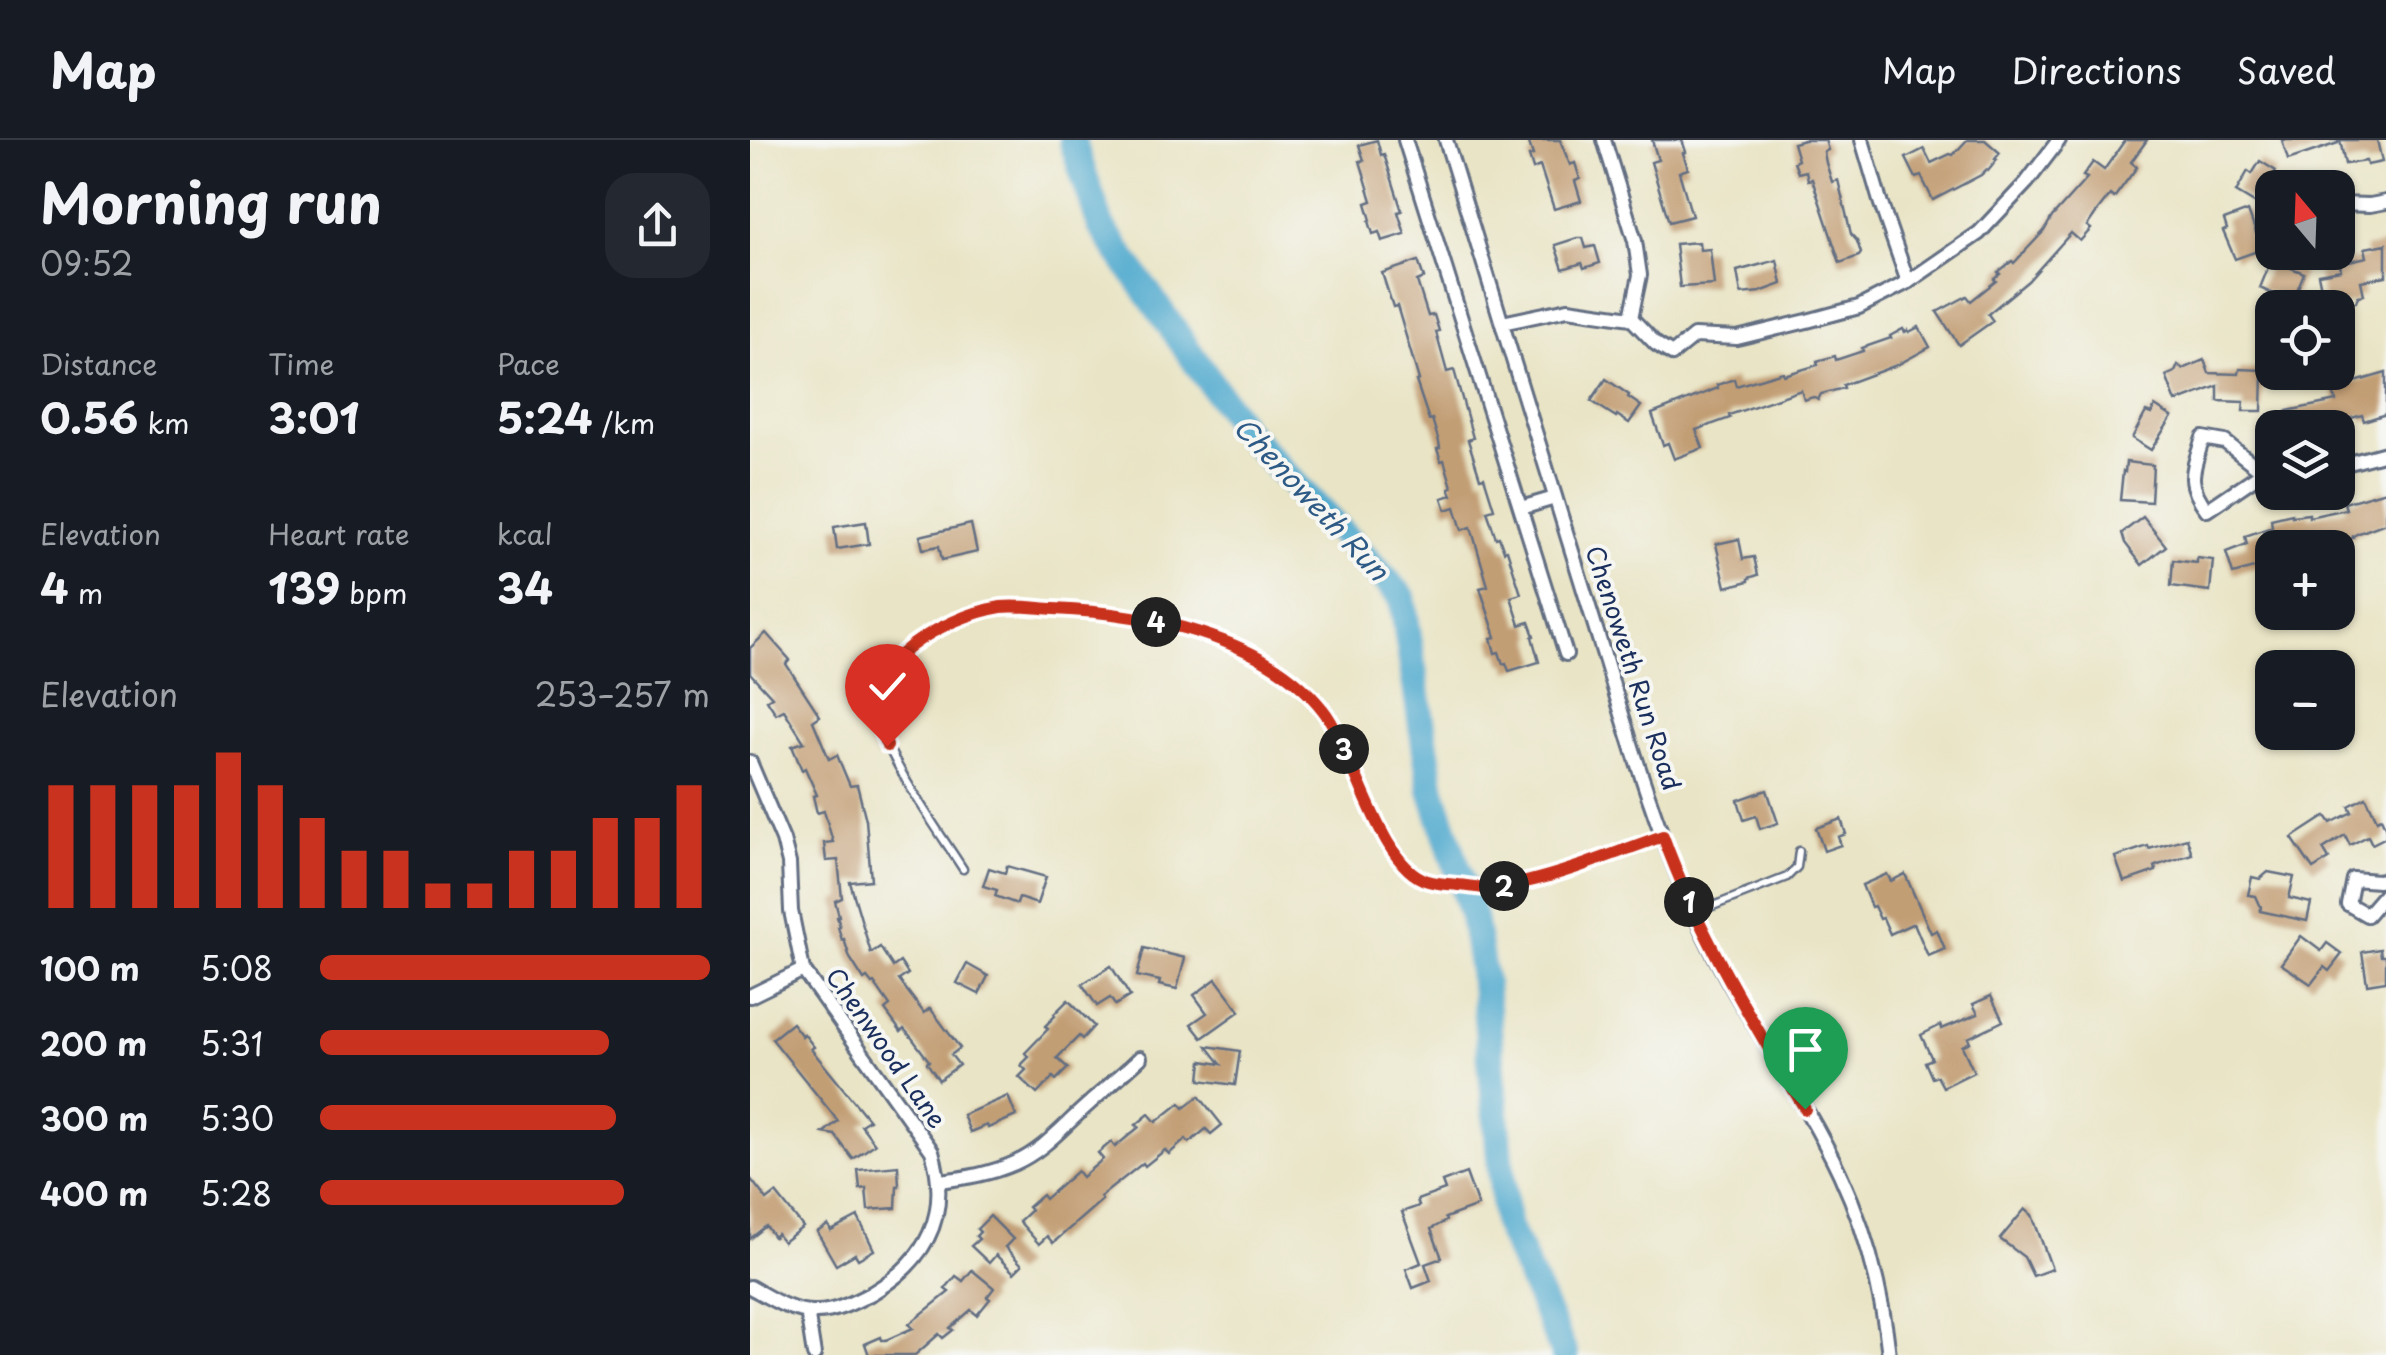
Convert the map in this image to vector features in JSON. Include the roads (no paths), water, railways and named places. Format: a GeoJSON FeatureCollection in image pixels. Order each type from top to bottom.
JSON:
{"type":"FeatureCollection","features":[{"type":"Feature","properties":{"kind":"street"},"geometry":{"type":"LineString","coordinates":[[1405,140],[1566,654]]}},
{"type":"Feature","properties":{"kind":"street","name":"Chenoweth Run Road"},"geometry":{"type":"LineString","coordinates":[[1446,140],[1663,836],[1723,972],[1841,1177],[1866,1239],[1890,1355]]}},
{"type":"Feature","properties":{"kind":"street"},"geometry":{"type":"LineString","coordinates":[[1604,140],[1636,242],[1640,274],[1630,318]]}},
{"type":"Feature","properties":{"kind":"street"},"geometry":{"type":"LineString","coordinates":[[1862,140],[1908,282]]}},
{"type":"Feature","properties":{"kind":"street"},"geometry":{"type":"LineString","coordinates":[[1502,323],[1568,309],[1630,318],[1672,354],[1694,336],[1737,338],[1859,307],[1908,282],[1979,232],[2027,182],[2059,140]]}},
{"type":"Feature","properties":{"kind":"street"},"geometry":{"type":"LineString","coordinates":[[2355,207],[2386,202]]}},
{"type":"Feature","properties":{"kind":"street"},"geometry":{"type":"LineString","coordinates":[[2203,438],[2225,442],[2268,472],[2206,510],[2193,493],[2193,468],[2203,438]]}},
{"type":"Feature","properties":{"kind":"street"},"geometry":{"type":"LineString","coordinates":[[2355,461],[2386,453]]}},
{"type":"Feature","properties":{"kind":"street"},"geometry":{"type":"LineString","coordinates":[[1520,508],[1555,498]]}},
{"type":"Feature","properties":{"kind":"street","name":"Chenwood Lane"},"geometry":{"type":"LineString","coordinates":[[750,762],[789,863],[791,911],[803,970],[932,1152],[939,1182]]}},
{"type":"Feature","properties":{"kind":"street"},"geometry":{"type":"LineString","coordinates":[[2386,878],[2353,880],[2348,904],[2367,915],[2386,894]]}},
{"type":"Feature","properties":{"kind":"street","name":"Chenwood Lane"},"geometry":{"type":"LineString","coordinates":[[750,996],[803,970]]}},
{"type":"Feature","properties":{"kind":"street"},"geometry":{"type":"LineString","coordinates":[[750,1287],[784,1306],[812,1312],[862,1298],[905,1269],[928,1239],[939,1203],[939,1182],[996,1171],[1038,1150],[1140,1058]]}},
{"type":"Feature","properties":{"kind":"street"},"geometry":{"type":"LineString","coordinates":[[812,1312],[808,1318],[814,1355]]}},
{"type":"Feature","properties":{"kind":"lane"},"geometry":{"type":"LineString","coordinates":[[963,869],[887,746],[876,718],[875,696],[885,674],[915,643],[958,620],[1002,607],[1128,616],[1212,636],[1258,656],[1294,680],[1323,709],[1338,734],[1364,798],[1396,853],[1410,874],[1429,882],[1496,888],[1560,874],[1663,836]]}},
{"type":"Feature","properties":{"kind":"lane"},"geometry":{"type":"LineString","coordinates":[[1694,913],[1786,877],[1797,866],[1800,851]]}},
{"type":"Feature","properties":{"kind":"waterway","name":"Chenoweth Run"},"geometry":{"type":"LineString","coordinates":[[1072,140],[1101,226],[1245,432],[1402,597],[1432,790],[1473,917],[1484,984],[1506,1223],[1565,1355]]}}]}
